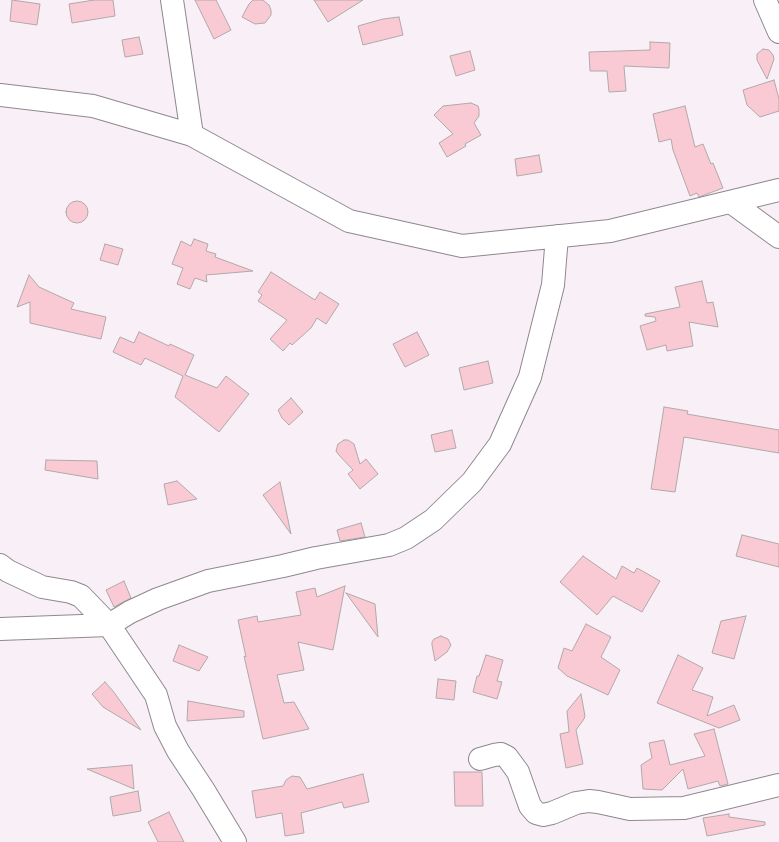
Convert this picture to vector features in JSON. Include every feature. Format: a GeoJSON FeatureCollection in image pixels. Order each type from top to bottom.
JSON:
{"type":"FeatureCollection","features":[{"type":"Feature","properties":{"kind":"street"},"geometry":{"type":"LineString","coordinates":[[172,0],[192,135]]}},
{"type":"Feature","properties":{"kind":"street"},"geometry":{"type":"LineString","coordinates":[[765,0],[779,32]]}},
{"type":"Feature","properties":{"kind":"street"},"geometry":{"type":"LineString","coordinates":[[0,95],[93,106],[192,135],[349,221],[462,246],[610,231],[779,190]]}},
{"type":"Feature","properties":{"kind":"street"},"geometry":{"type":"LineString","coordinates":[[731,202],[779,237]]}},
{"type":"Feature","properties":{"kind":"street"},"geometry":{"type":"LineString","coordinates":[[0,629],[109,626],[130,612],[158,599],[208,581],[316,558],[389,545],[406,538],[433,520],[472,482],[500,444],[530,377],[553,285],[557,236]]}},
{"type":"Feature","properties":{"kind":"street"},"geometry":{"type":"LineString","coordinates":[[0,565],[8,571],[42,587],[71,592],[81,596],[109,626],[156,695],[165,726],[178,751],[235,842]]}},
{"type":"Feature","properties":{"kind":"street"},"geometry":{"type":"LineString","coordinates":[[480,759],[501,754],[507,757],[518,772],[530,806],[536,813],[543,815],[576,803],[589,801],[630,810],[684,808],[779,785]]}},
{"type":"Feature","properties":{"kind":"building"},"geometry":{"type":"Polygon","coordinates":[[[12,0],[40,4],[37,25],[10,21],[12,0]]]}},
{"type":"Feature","properties":{"kind":"building"},"geometry":{"type":"Polygon","coordinates":[[[94,0],[113,0],[115,16],[72,23],[69,4],[94,0]]]}},
{"type":"Feature","properties":{"kind":"building"},"geometry":{"type":"Polygon","coordinates":[[[195,0],[216,0],[231,30],[214,39],[195,0]]]}},
{"type":"Feature","properties":{"kind":"building"},"geometry":{"type":"Polygon","coordinates":[[[253,0],[263,0],[269,5],[271,15],[265,23],[255,24],[242,17],[253,0]]]}},
{"type":"Feature","properties":{"kind":"building"},"geometry":{"type":"Polygon","coordinates":[[[314,0],[363,0],[328,22],[314,0]]]}},
{"type":"Feature","properties":{"kind":"building"},"geometry":{"type":"Polygon","coordinates":[[[399,17],[403,35],[363,45],[358,26],[383,19],[399,17]]]}},
{"type":"Feature","properties":{"kind":"building"},"geometry":{"type":"Polygon","coordinates":[[[139,37],[143,54],[125,57],[122,40],[139,37]]]}},
{"type":"Feature","properties":{"kind":"building"},"geometry":{"type":"Polygon","coordinates":[[[650,42],[670,43],[669,68],[624,66],[626,91],[609,92],[607,71],[590,71],[589,52],[650,50],[650,42]]]}},
{"type":"Feature","properties":{"kind":"building"},"geometry":{"type":"Polygon","coordinates":[[[763,49],[769,50],[774,59],[767,79],[757,60],[757,54],[763,49]]]}},
{"type":"Feature","properties":{"kind":"building"},"geometry":{"type":"Polygon","coordinates":[[[470,51],[475,70],[456,76],[450,56],[470,51]]]}},
{"type":"Feature","properties":{"kind":"building"},"geometry":{"type":"Polygon","coordinates":[[[774,80],[779,99],[779,111],[760,117],[747,105],[743,90],[774,80]]]}},
{"type":"Feature","properties":{"kind":"building"},"geometry":{"type":"Polygon","coordinates":[[[471,103],[478,106],[479,109],[479,116],[474,123],[481,135],[447,157],[439,143],[453,134],[434,115],[443,106],[471,103]]]}},
{"type":"Feature","properties":{"kind":"building"},"geometry":{"type":"Polygon","coordinates":[[[685,106],[695,147],[703,144],[711,164],[713,163],[723,188],[699,197],[697,193],[690,196],[673,150],[671,139],[659,142],[653,114],[685,106]]]}},
{"type":"Feature","properties":{"kind":"building"},"geometry":{"type":"Polygon","coordinates":[[[539,155],[542,172],[517,176],[515,159],[539,155]]]}},
{"type":"Feature","properties":{"kind":"building"},"geometry":{"type":"Polygon","coordinates":[[[77,201],[85,204],[88,212],[85,220],[77,223],[69,220],[66,212],[69,204],[77,201]]]}},
{"type":"Feature","properties":{"kind":"building"},"geometry":{"type":"Polygon","coordinates":[[[194,239],[208,244],[206,251],[216,254],[215,257],[253,271],[206,275],[207,282],[195,278],[190,289],[177,284],[183,268],[172,264],[181,241],[191,246],[194,239]]]}},
{"type":"Feature","properties":{"kind":"building"},"geometry":{"type":"Polygon","coordinates":[[[105,244],[123,249],[118,265],[100,260],[105,244]]]}},
{"type":"Feature","properties":{"kind":"building"},"geometry":{"type":"Polygon","coordinates":[[[271,272],[315,300],[320,292],[339,304],[326,324],[317,318],[311,328],[292,345],[290,343],[283,351],[270,339],[287,320],[258,301],[262,295],[258,292],[271,272]]]}},
{"type":"Feature","properties":{"kind":"building"},"geometry":{"type":"Polygon","coordinates":[[[29,275],[39,287],[74,303],[71,309],[106,317],[101,339],[30,323],[30,302],[17,307],[29,275]]]}},
{"type":"Feature","properties":{"kind":"building"},"geometry":{"type":"Polygon","coordinates":[[[702,281],[707,303],[713,302],[718,327],[689,322],[693,346],[667,351],[666,345],[647,350],[640,326],[656,321],[655,317],[645,316],[645,314],[680,307],[675,287],[702,281]]]}},
{"type":"Feature","properties":{"kind":"building"},"geometry":{"type":"Polygon","coordinates":[[[139,332],[169,346],[170,344],[194,355],[185,375],[217,388],[226,376],[249,394],[219,432],[175,397],[183,376],[145,358],[141,365],[113,352],[120,337],[134,343],[139,332]]]}},
{"type":"Feature","properties":{"kind":"building"},"geometry":{"type":"Polygon","coordinates":[[[417,332],[429,355],[405,367],[393,344],[417,332]]]}},
{"type":"Feature","properties":{"kind":"building"},"geometry":{"type":"Polygon","coordinates":[[[488,361],[493,383],[464,390],[459,368],[488,361]]]}},
{"type":"Feature","properties":{"kind":"building"},"geometry":{"type":"Polygon","coordinates":[[[291,398],[303,412],[289,425],[282,418],[278,410],[291,398]]]}},
{"type":"Feature","properties":{"kind":"building"},"geometry":{"type":"Polygon","coordinates":[[[664,407],[688,411],[687,414],[779,430],[779,453],[684,437],[675,492],[651,489],[664,407]]]}},
{"type":"Feature","properties":{"kind":"building"},"geometry":{"type":"Polygon","coordinates":[[[452,430],[456,448],[435,452],[431,435],[452,430]]]}},
{"type":"Feature","properties":{"kind":"building"},"geometry":{"type":"Polygon","coordinates":[[[344,440],[348,440],[354,444],[360,464],[366,459],[378,474],[360,489],[348,474],[353,470],[336,451],[338,444],[344,440]]]}},
{"type":"Feature","properties":{"kind":"building"},"geometry":{"type":"Polygon","coordinates":[[[46,460],[97,461],[98,479],[45,470],[46,460]]]}},
{"type":"Feature","properties":{"kind":"building"},"geometry":{"type":"Polygon","coordinates":[[[177,481],[197,499],[168,505],[164,484],[177,481]]]}},
{"type":"Feature","properties":{"kind":"building"},"geometry":{"type":"Polygon","coordinates":[[[280,482],[291,534],[263,495],[280,482]]]}},
{"type":"Feature","properties":{"kind":"building"},"geometry":{"type":"Polygon","coordinates":[[[361,523],[365,537],[340,541],[337,530],[361,523]]]}},
{"type":"Feature","properties":{"kind":"building"},"geometry":{"type":"Polygon","coordinates":[[[742,535],[779,544],[779,567],[736,556],[742,535]]]}},
{"type":"Feature","properties":{"kind":"building"},"geometry":{"type":"Polygon","coordinates":[[[583,556],[616,579],[622,566],[634,573],[637,568],[660,581],[642,612],[613,596],[597,615],[560,582],[583,556]]]}},
{"type":"Feature","properties":{"kind":"building"},"geometry":{"type":"Polygon","coordinates":[[[124,581],[131,598],[114,607],[106,590],[124,581]]]}},
{"type":"Feature","properties":{"kind":"building"},"geometry":{"type":"Polygon","coordinates":[[[345,586],[333,650],[298,642],[304,670],[277,675],[284,703],[294,702],[309,729],[263,739],[244,656],[246,657],[238,620],[257,616],[258,622],[301,615],[296,592],[315,588],[317,597],[345,586]]]}},
{"type":"Feature","properties":{"kind":"building"},"geometry":{"type":"Polygon","coordinates":[[[346,593],[375,604],[378,637],[346,593]]]}},
{"type":"Feature","properties":{"kind":"building"},"geometry":{"type":"Polygon","coordinates":[[[746,616],[734,659],[712,653],[721,621],[746,616]]]}},
{"type":"Feature","properties":{"kind":"building"},"geometry":{"type":"Polygon","coordinates":[[[586,624],[611,637],[601,657],[620,670],[608,695],[567,676],[558,668],[564,648],[572,651],[586,624]]]}},
{"type":"Feature","properties":{"kind":"building"},"geometry":{"type":"Polygon","coordinates":[[[441,636],[448,639],[451,645],[447,652],[435,661],[432,642],[434,639],[441,636]]]}},
{"type":"Feature","properties":{"kind":"building"},"geometry":{"type":"Polygon","coordinates":[[[179,645],[208,657],[199,671],[173,661],[179,645]]]}},
{"type":"Feature","properties":{"kind":"building"},"geometry":{"type":"Polygon","coordinates":[[[486,655],[503,660],[497,681],[502,682],[497,699],[473,692],[477,676],[479,676],[486,655]]]}},
{"type":"Feature","properties":{"kind":"building"},"geometry":{"type":"Polygon","coordinates":[[[678,655],[703,668],[692,690],[713,697],[707,716],[734,705],[740,720],[719,728],[657,703],[678,655]]]}},
{"type":"Feature","properties":{"kind":"building"},"geometry":{"type":"Polygon","coordinates":[[[438,679],[456,681],[454,700],[436,698],[438,679]]]}},
{"type":"Feature","properties":{"kind":"building"},"geometry":{"type":"Polygon","coordinates":[[[105,682],[141,730],[103,707],[92,694],[105,682]]]}},
{"type":"Feature","properties":{"kind":"building"},"geometry":{"type":"Polygon","coordinates":[[[581,694],[585,716],[576,730],[583,764],[566,768],[560,734],[569,732],[567,711],[581,694]]]}},
{"type":"Feature","properties":{"kind":"building"},"geometry":{"type":"Polygon","coordinates":[[[188,701],[244,711],[244,717],[187,721],[188,701]]]}},
{"type":"Feature","properties":{"kind":"building"},"geometry":{"type":"Polygon","coordinates":[[[714,729],[728,784],[720,786],[718,781],[688,789],[683,769],[662,790],[643,789],[641,765],[652,758],[649,743],[664,740],[670,765],[705,756],[694,734],[714,729]]]}},
{"type":"Feature","properties":{"kind":"building"},"geometry":{"type":"Polygon","coordinates":[[[132,765],[134,789],[87,769],[132,765]]]}},
{"type":"Feature","properties":{"kind":"building"},"geometry":{"type":"Polygon","coordinates":[[[454,772],[482,772],[483,806],[455,806],[454,772]]]}},
{"type":"Feature","properties":{"kind":"building"},"geometry":{"type":"Polygon","coordinates":[[[363,774],[369,802],[344,808],[342,802],[301,813],[304,833],[285,836],[282,813],[256,818],[252,791],[283,786],[286,780],[292,776],[300,777],[307,789],[363,774]]]}},
{"type":"Feature","properties":{"kind":"building"},"geometry":{"type":"Polygon","coordinates":[[[138,791],[141,811],[113,816],[110,797],[138,791]]]}},
{"type":"Feature","properties":{"kind":"building"},"geometry":{"type":"Polygon","coordinates":[[[169,812],[184,842],[158,842],[148,822],[169,812]]]}},
{"type":"Feature","properties":{"kind":"building"},"geometry":{"type":"Polygon","coordinates":[[[729,814],[729,817],[765,822],[765,825],[707,836],[703,818],[729,814]]]}}]}
